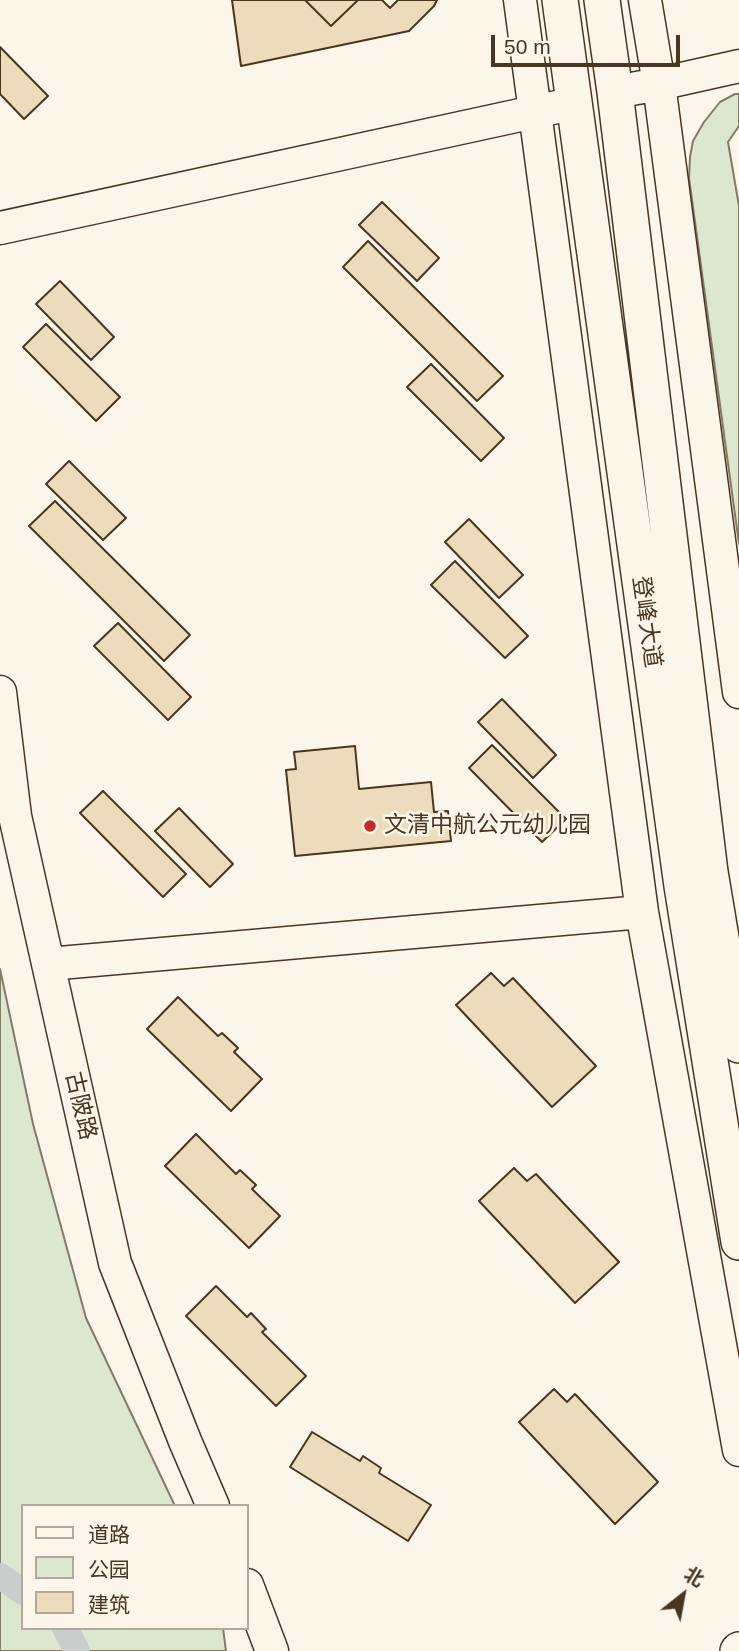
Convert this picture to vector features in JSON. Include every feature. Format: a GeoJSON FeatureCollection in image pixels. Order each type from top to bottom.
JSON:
{"type":"FeatureCollection","features":[{"type":"Feature","properties":{"kind":"main road","name":"登峰大道"},"geometry":{"type":"LineString","coordinates":[[560,0],[682,886],[739,1242]]}},
{"type":"Feature","properties":{"kind":"main road","name":"登峰大道"},"geometry":{"type":"LineString","coordinates":[[602,0],[710,872],[739,1045]]}},
{"type":"Feature","properties":{"kind":"street"},"geometry":{"type":"LineString","coordinates":[[520,0],[642,912],[739,1450]]}},
{"type":"Feature","properties":{"kind":"street"},"geometry":{"type":"LineString","coordinates":[[645,0],[659,84],[739,692]]}},
{"type":"Feature","properties":{"kind":"street"},"geometry":{"type":"LineString","coordinates":[[615,92],[739,66]]}},
{"type":"Feature","properties":{"kind":"street"},"geometry":{"type":"LineString","coordinates":[[0,228],[575,103]]}},
{"type":"Feature","properties":{"kind":"street","name":"古陂路"},"geometry":{"type":"LineString","coordinates":[[0,692],[15,816],[115,1263],[212,1504]]}},
{"type":"Feature","properties":{"kind":"street"},"geometry":{"type":"LineString","coordinates":[[48,964],[642,912]]}},
{"type":"Feature","properties":{"kind":"street"},"geometry":{"type":"LineString","coordinates":[[248,1588],[272,1651]]}},
{"type":"Feature","properties":{"kind":"green space"},"geometry":{"type":"Polygon","coordinates":[[[739,94],[739,126],[728,142],[739,206],[739,544],[689,178],[693,141],[720,102],[739,94]]]}},
{"type":"Feature","properties":{"kind":"green space"},"geometry":{"type":"Polygon","coordinates":[[[0,969],[33,1124],[86,1318],[174,1504],[21,1504],[21,1630],[223,1630],[226,1651],[0,1651],[0,969]]]}},
{"type":"Feature","properties":{"kind":"building"},"geometry":{"type":"Polygon","coordinates":[[[232,0],[305,0],[331,26],[358,0],[382,0],[390,8],[398,0],[437,0],[409,31],[241,66],[232,0]]]}},
{"type":"Feature","properties":{"kind":"building"},"geometry":{"type":"Polygon","coordinates":[[[305,0],[358,0],[331,26],[305,0]]]}},
{"type":"Feature","properties":{"kind":"building"},"geometry":{"type":"Polygon","coordinates":[[[0,47],[48,96],[24,119],[0,94],[0,47]]]}},
{"type":"Feature","properties":{"kind":"building"},"geometry":{"type":"Polygon","coordinates":[[[382,202],[439,258],[417,281],[359,225],[382,202]]]}},
{"type":"Feature","properties":{"kind":"building"},"geometry":{"type":"Polygon","coordinates":[[[368,241],[503,376],[477,401],[343,267],[368,241]]]}},
{"type":"Feature","properties":{"kind":"building"},"geometry":{"type":"Polygon","coordinates":[[[60,281],[114,337],[91,360],[36,304],[60,281]]]}},
{"type":"Feature","properties":{"kind":"building"},"geometry":{"type":"Polygon","coordinates":[[[46,324],[120,397],[96,421],[23,347],[46,324]]]}},
{"type":"Feature","properties":{"kind":"building"},"geometry":{"type":"Polygon","coordinates":[[[431,364],[504,438],[481,461],[407,387],[431,364]]]}},
{"type":"Feature","properties":{"kind":"building"},"geometry":{"type":"Polygon","coordinates":[[[69,461],[126,518],[103,540],[46,484],[69,461]]]}},
{"type":"Feature","properties":{"kind":"building"},"geometry":{"type":"Polygon","coordinates":[[[55,501],[190,635],[164,661],[29,526],[55,501]]]}},
{"type":"Feature","properties":{"kind":"building"},"geometry":{"type":"Polygon","coordinates":[[[469,519],[523,575],[499,598],[445,542],[469,519]]]}},
{"type":"Feature","properties":{"kind":"building"},"geometry":{"type":"Polygon","coordinates":[[[455,561],[528,636],[505,658],[431,585],[455,561]]]}},
{"type":"Feature","properties":{"kind":"building"},"geometry":{"type":"Polygon","coordinates":[[[118,623],[191,697],[168,720],[94,646],[118,623]]]}},
{"type":"Feature","properties":{"kind":"building"},"geometry":{"type":"Polygon","coordinates":[[[502,699],[556,755],[533,778],[478,722],[502,699]]]}},
{"type":"Feature","properties":{"kind":"building"},"geometry":{"type":"Polygon","coordinates":[[[492,745],[566,819],[542,842],[469,768],[492,745]]]}},
{"type":"Feature","properties":{"kind":"building"},"geometry":{"type":"Polygon","coordinates":[[[355,746],[359,789],[431,782],[434,812],[448,811],[451,841],[295,856],[286,770],[296,769],[294,752],[355,746]]]}},
{"type":"Feature","properties":{"kind":"building"},"geometry":{"type":"Polygon","coordinates":[[[103,791],[186,874],[163,897],[80,813],[103,791]]]}},
{"type":"Feature","properties":{"kind":"building"},"geometry":{"type":"Polygon","coordinates":[[[179,808],[233,864],[210,887],[155,831],[179,808]]]}},
{"type":"Feature","properties":{"kind":"building"},"geometry":{"type":"Polygon","coordinates":[[[491,973],[504,986],[513,978],[596,1066],[552,1107],[456,1005],[491,973]]]}},
{"type":"Feature","properties":{"kind":"building"},"geometry":{"type":"Polygon","coordinates":[[[178,997],[218,1036],[222,1033],[238,1048],[234,1052],[262,1079],[231,1111],[147,1029],[178,997]]]}},
{"type":"Feature","properties":{"kind":"building"},"geometry":{"type":"Polygon","coordinates":[[[196,1134],[236,1174],[240,1170],[256,1185],[252,1189],[280,1216],[249,1248],[165,1166],[196,1134]]]}},
{"type":"Feature","properties":{"kind":"building"},"geometry":{"type":"Polygon","coordinates":[[[514,1168],[527,1181],[536,1174],[619,1262],[575,1303],[479,1201],[514,1168]]]}},
{"type":"Feature","properties":{"kind":"building"},"geometry":{"type":"Polygon","coordinates":[[[216,1286],[247,1317],[251,1313],[266,1329],[262,1332],[306,1376],[276,1406],[186,1316],[216,1286]]]}},
{"type":"Feature","properties":{"kind":"building"},"geometry":{"type":"Polygon","coordinates":[[[554,1389],[567,1402],[575,1394],[658,1482],[615,1524],[519,1422],[554,1389]]]}},
{"type":"Feature","properties":{"kind":"building"},"geometry":{"type":"Polygon","coordinates":[[[312,1432],[360,1461],[363,1456],[381,1468],[379,1473],[431,1505],[408,1541],[290,1467],[312,1432]]]}},
{"type":"Feature","properties":{"kind":"waterway"},"geometry":{"type":"LineString","coordinates":[[0,1576],[21,1591]]}},
{"type":"Feature","properties":{"kind":"waterway"},"geometry":{"type":"LineString","coordinates":[[66,1630],[77,1651]]}},
{"type":"Feature","properties":{"kind":"place","name":"文清中航公元幼儿园"},"geometry":{"type":"Point","coordinates":[370,826]}}]}
